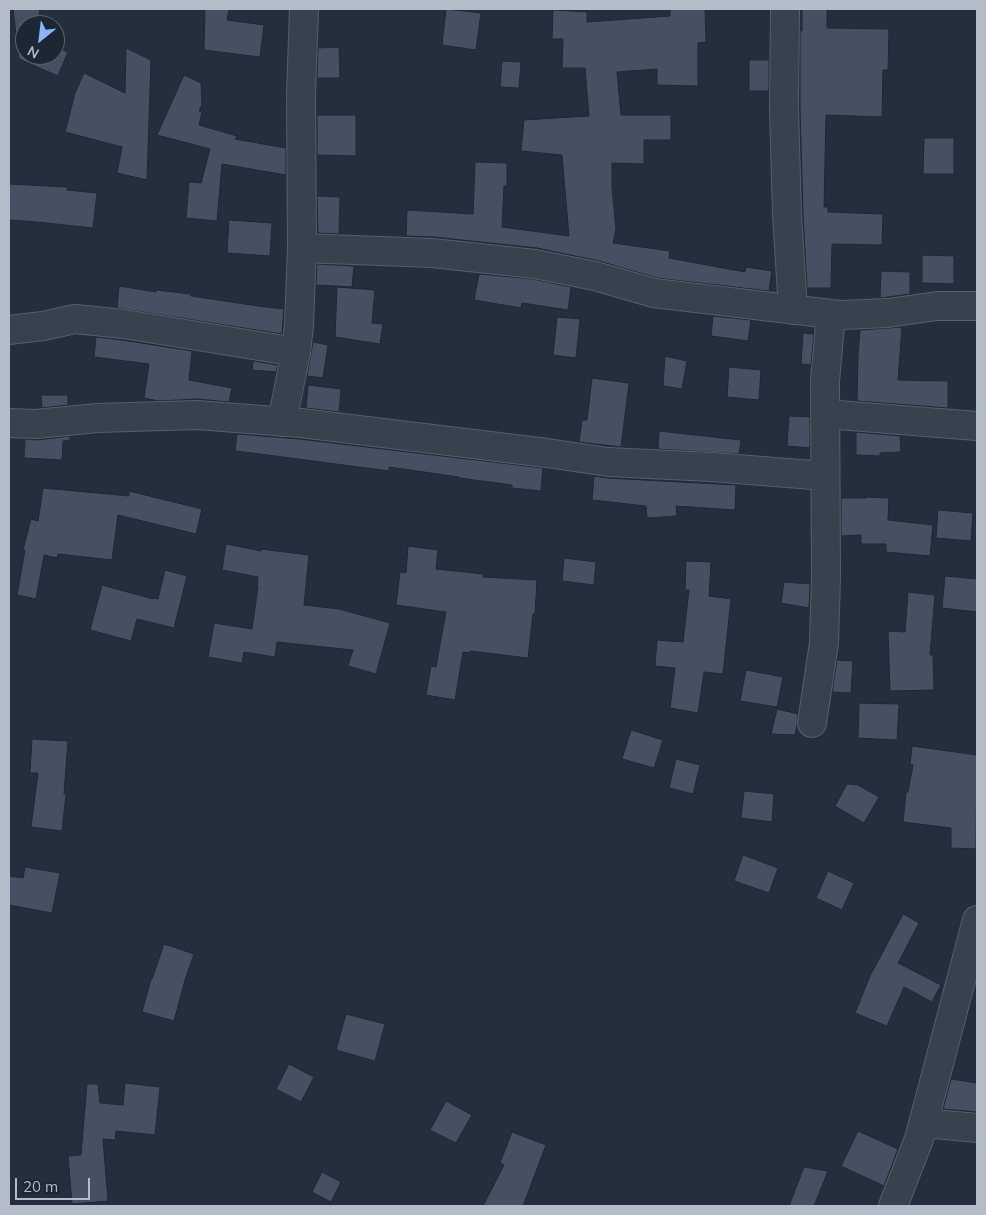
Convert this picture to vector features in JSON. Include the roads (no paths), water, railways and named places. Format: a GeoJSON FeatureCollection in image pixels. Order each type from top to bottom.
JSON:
{"type":"FeatureCollection","features":[{"type":"Feature","properties":{"kind":"street"},"geometry":{"type":"LineString","coordinates":[[282,422],[296,352],[299,325],[302,248],[304,9]]}},
{"type":"Feature","properties":{"kind":"street"},"geometry":{"type":"LineString","coordinates":[[785,9],[784,128],[793,310]]}},
{"type":"Feature","properties":{"kind":"street"},"geometry":{"type":"LineString","coordinates":[[302,248],[432,253],[535,264],[595,276],[654,293],[842,315],[888,314],[937,306],[977,306]]}},
{"type":"Feature","properties":{"kind":"street"},"geometry":{"type":"LineString","coordinates":[[812,723],[824,643],[826,576],[825,381],[831,314]]}},
{"type":"Feature","properties":{"kind":"street"},"geometry":{"type":"LineString","coordinates":[[9,330],[75,320],[124,324],[296,352]]}},
{"type":"Feature","properties":{"kind":"street"},"geometry":{"type":"LineString","coordinates":[[825,414],[977,426]]}},
{"type":"Feature","properties":{"kind":"street"},"geometry":{"type":"LineString","coordinates":[[9,423],[36,424],[97,418],[197,416],[282,422],[608,462],[712,467],[825,476]]}},
{"type":"Feature","properties":{"kind":"street"},"geometry":{"type":"LineString","coordinates":[[893,1206],[924,1123],[977,920]]}},
{"type":"Feature","properties":{"kind":"street"},"geometry":{"type":"LineString","coordinates":[[924,1123],[977,1128]]}}]}
